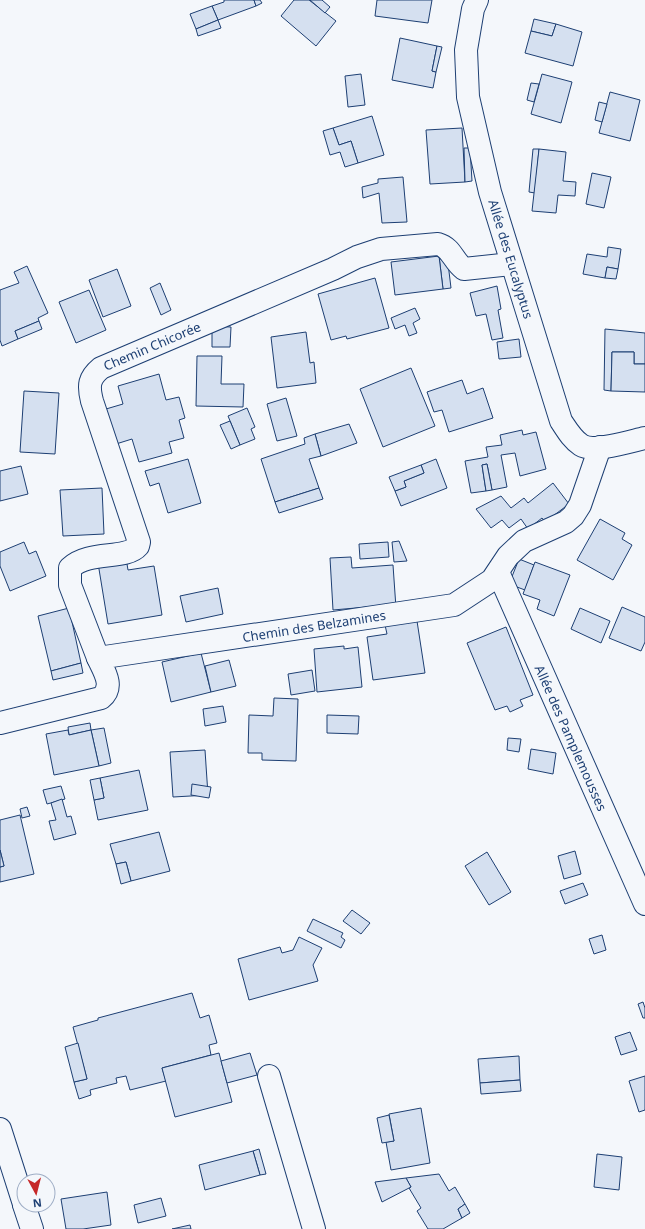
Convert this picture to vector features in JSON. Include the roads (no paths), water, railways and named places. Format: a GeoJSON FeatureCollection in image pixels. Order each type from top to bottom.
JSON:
{"type":"FeatureCollection","features":[{"type":"Feature","properties":{"kind":"street","name":"Allée des Eucalyptus"},"geometry":{"type":"LineString","coordinates":[[477,0],[473,9],[466,50],[468,97],[490,192],[511,264],[561,421],[569,434],[582,446],[600,447],[645,438]]}},
{"type":"Feature","properties":{"kind":"street","name":"Chemin Chicorée"},"geometry":{"type":"LineString","coordinates":[[98,658],[70,586],[70,568],[77,561],[87,557],[131,551],[135,549],[139,542],[89,392],[89,383],[92,375],[101,368],[333,269],[357,257],[381,249],[438,244],[445,246],[451,251],[460,267],[467,270],[511,264]]}},
{"type":"Feature","properties":{"kind":"street","name":"Chemin des Belzamines"},"geometry":{"type":"LineString","coordinates":[[98,658],[454,604],[474,590],[484,586],[498,572],[508,556],[524,541],[566,522],[573,516],[580,505],[600,447]]}},
{"type":"Feature","properties":{"kind":"street","name":"Allée des Pamplemousses"},"geometry":{"type":"LineString","coordinates":[[498,572],[645,904]]}},
{"type":"Feature","properties":{"kind":"street"},"geometry":{"type":"LineString","coordinates":[[0,723],[101,698],[107,694],[109,688],[98,658]]}},
{"type":"Feature","properties":{"kind":"street"},"geometry":{"type":"LineString","coordinates":[[269,1076],[314,1229]]}},
{"type":"Feature","properties":{"kind":"street"},"geometry":{"type":"LineString","coordinates":[[0,1129],[16,1180]]}},
{"type":"Feature","properties":{"kind":"street"},"geometry":{"type":"LineString","coordinates":[[27,1213],[32,1229]]}}]}
